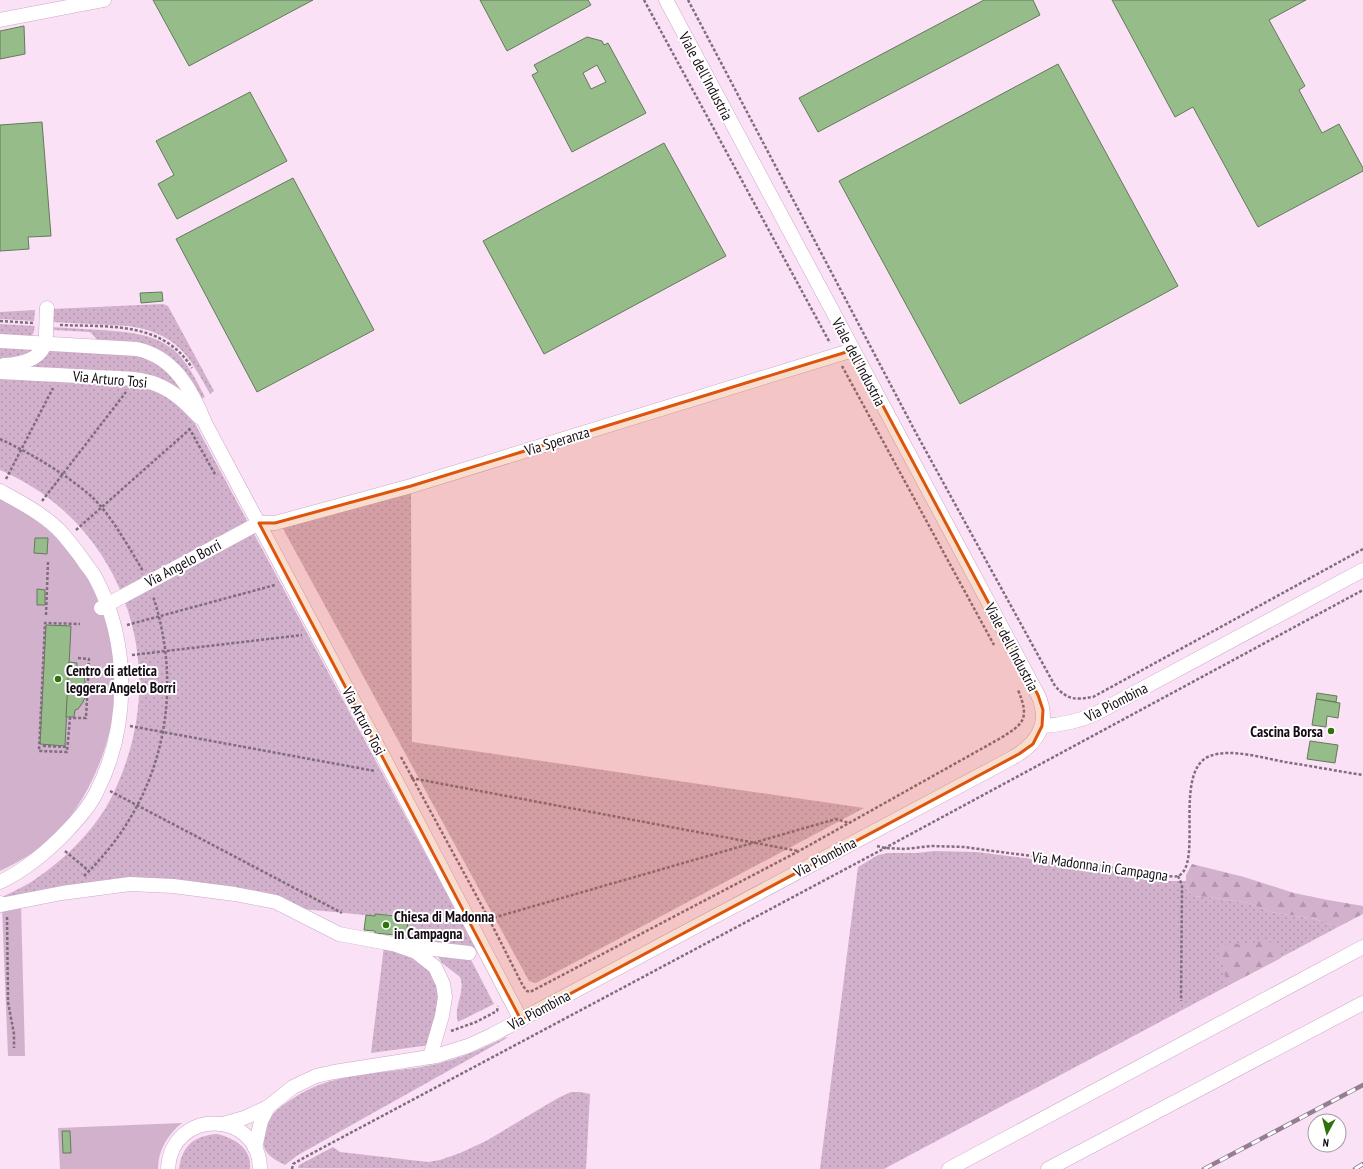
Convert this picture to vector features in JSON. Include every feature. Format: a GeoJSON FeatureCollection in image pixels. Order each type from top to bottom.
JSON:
{"type":"FeatureCollection","features":[{"type":"Feature","properties":{"kind":"street"},"geometry":{"type":"LineString","coordinates":[[0,20],[104,0]]}},
{"type":"Feature","properties":{"kind":"street","name":"Viale dell'Industria"},"geometry":{"type":"LineString","coordinates":[[666,0],[1038,695],[1043,710],[1042,726]]}},
{"type":"Feature","properties":{"kind":"street"},"geometry":{"type":"LineString","coordinates":[[0,364],[16,364],[26,361],[40,352],[45,344],[47,308]]}},
{"type":"Feature","properties":{"kind":"street","name":"Via Arturo Tosi"},"geometry":{"type":"LineString","coordinates":[[0,341],[126,348],[145,351],[155,355],[172,367],[181,377],[194,395],[205,423],[393,775],[520,1020]]}},
{"type":"Feature","properties":{"kind":"street","name":"Via Speranza"},"geometry":{"type":"LineString","coordinates":[[259,523],[275,523],[411,486],[853,350]]}},
{"type":"Feature","properties":{"kind":"street","name":"Via Arturo Tosi"},"geometry":{"type":"LineString","coordinates":[[0,372],[127,379],[150,382],[167,389],[177,396],[205,423]]}},
{"type":"Feature","properties":{"kind":"street"},"geometry":{"type":"LineString","coordinates":[[0,491],[35,511],[58,529],[94,576],[104,606],[115,629],[120,657],[121,690],[118,724],[113,751],[96,794],[80,817],[56,843],[26,868],[0,882]]}},
{"type":"Feature","properties":{"kind":"street","name":"Via Angelo Borri"},"geometry":{"type":"LineString","coordinates":[[104,606],[259,523]]}},
{"type":"Feature","properties":{"kind":"street","name":"Via Piombina"},"geometry":{"type":"LineString","coordinates":[[223,1124],[244,1118],[268,1107],[293,1087],[316,1076],[430,1057],[468,1046],[520,1020],[1022,752],[1034,742],[1042,726],[1074,722],[1095,714],[1363,570]]}},
{"type":"Feature","properties":{"kind":"street"},"geometry":{"type":"LineString","coordinates":[[3,903],[130,884],[173,886],[235,894],[276,902],[340,934],[393,944],[469,953]]}},
{"type":"Feature","properties":{"kind":"street"},"geometry":{"type":"LineString","coordinates":[[393,944],[416,952],[435,967],[443,984],[445,997],[442,1016],[430,1057]]}},
{"type":"Feature","properties":{"kind":"street"},"geometry":{"type":"LineString","coordinates":[[949,1169],[1363,946]]}},
{"type":"Feature","properties":{"kind":"street"},"geometry":{"type":"LineString","coordinates":[[1048,1169],[1363,1003]]}},
{"type":"Feature","properties":{"kind":"street","name":"Via Piombina"},"geometry":{"type":"LineString","coordinates":[[255,1148],[259,1126],[268,1107]]}},
{"type":"Feature","properties":{"kind":"street","name":"Via Piombina"},"geometry":{"type":"LineString","coordinates":[[168,1169],[169,1158],[178,1140],[194,1128],[203,1124],[214,1123],[233,1127],[249,1139],[258,1156],[260,1169]]}},
{"type":"Feature","properties":{"kind":"path"},"geometry":{"type":"LineString","coordinates":[[644,0],[996,648]]}},
{"type":"Feature","properties":{"kind":"path"},"geometry":{"type":"LineString","coordinates":[[688,0],[916,432],[1055,686],[1062,693],[1074,699],[1093,697],[1363,549]]}},
{"type":"Feature","properties":{"kind":"path"},"geometry":{"type":"LineString","coordinates":[[0,491],[54,388],[46,387]]}},
{"type":"Feature","properties":{"kind":"path"},"geometry":{"type":"LineString","coordinates":[[118,392],[133,393]]}},
{"type":"Feature","properties":{"kind":"path"},"geometry":{"type":"LineString","coordinates":[[35,511],[126,392]]}},
{"type":"Feature","properties":{"kind":"path"},"geometry":{"type":"LineString","coordinates":[[185,423],[190,429],[219,481]]}},
{"type":"Feature","properties":{"kind":"path"},"geometry":{"type":"LineString","coordinates":[[66,539],[190,429]]}},
{"type":"Feature","properties":{"kind":"path"},"geometry":{"type":"LineString","coordinates":[[48,562],[39,750],[67,752],[70,718],[86,718],[90,659],[78,658]]}},
{"type":"Feature","properties":{"kind":"path"},"geometry":{"type":"LineString","coordinates":[[272,579],[278,591]]}},
{"type":"Feature","properties":{"kind":"path"},"geometry":{"type":"LineString","coordinates":[[115,629],[275,585]]}},
{"type":"Feature","properties":{"kind":"path"},"geometry":{"type":"LineString","coordinates":[[292,1169],[293,1164],[308,1155],[885,848],[1363,590]]}},
{"type":"Feature","properties":{"kind":"path"},"geometry":{"type":"LineString","coordinates":[[45,623],[66,625],[80,624]]}},
{"type":"Feature","properties":{"kind":"path"},"geometry":{"type":"LineString","coordinates":[[298,629],[306,642]]}},
{"type":"Feature","properties":{"kind":"path"},"geometry":{"type":"LineString","coordinates":[[120,657],[302,635]]}},
{"type":"Feature","properties":{"kind":"path"},"geometry":{"type":"LineString","coordinates":[[534,991],[799,851],[1018,727],[1022,722],[1024,707],[1015,683]]}},
{"type":"Feature","properties":{"kind":"path"},"geometry":{"type":"LineString","coordinates":[[87,689],[121,690]]}},
{"type":"Feature","properties":{"kind":"path"},"geometry":{"type":"LineString","coordinates":[[118,724],[373,770],[799,851]]}},
{"type":"Feature","properties":{"kind":"path"},"geometry":{"type":"LineString","coordinates":[[44,745],[67,747]]}},
{"type":"Feature","properties":{"kind":"path","name":"Via Madonna in Campagna"},"geometry":{"type":"LineString","coordinates":[[857,840],[885,848],[905,849],[931,846],[964,847],[1074,861],[1166,876],[1178,876],[1185,870],[1188,860],[1190,807],[1194,775],[1201,762],[1209,757],[1218,754],[1241,754],[1363,775]]}},
{"type":"Feature","properties":{"kind":"path"},"geometry":{"type":"LineString","coordinates":[[370,764],[377,777]]}},
{"type":"Feature","properties":{"kind":"path"},"geometry":{"type":"LineString","coordinates":[[99,785],[342,913]]}},
{"type":"Feature","properties":{"kind":"path"},"geometry":{"type":"LineString","coordinates":[[489,919],[836,819],[849,823]]}},
{"type":"Feature","properties":{"kind":"path"},"geometry":{"type":"LineString","coordinates":[[56,843],[89,871]]}},
{"type":"Feature","properties":{"kind":"path"},"geometry":{"type":"LineString","coordinates":[[1178,876],[1182,885],[1181,1001]]}},
{"type":"Feature","properties":{"kind":"path"},"geometry":{"type":"LineString","coordinates":[[3,903],[8,1002],[14,1034],[14,1048]]}},
{"type":"Feature","properties":{"kind":"path"},"geometry":{"type":"LineString","coordinates":[[437,1035],[482,1019],[497,1011],[497,1004]]}},
{"type":"Feature","properties":{"kind":"highlighted area"},"geometry":{"type":"Polygon","coordinates":[[[853,350],[1038,695],[1043,710],[1042,726],[1033,744],[1019,754],[521,1020],[259,523],[275,523],[411,486],[853,350]]]}},
{"type":"Feature","properties":{"kind":"green space"},"geometry":{"type":"Polygon","coordinates":[[[163,304],[168,306],[214,391],[210,394],[187,357],[170,340],[159,334],[129,326],[51,322],[51,309],[163,304]]]}},
{"type":"Feature","properties":{"kind":"green space"},"geometry":{"type":"Polygon","coordinates":[[[35,310],[34,321],[0,319],[0,312],[35,310]]]}},
{"type":"Feature","properties":{"kind":"green space"},"geometry":{"type":"Polygon","coordinates":[[[0,324],[35,326],[33,334],[28,337],[0,336],[0,324]]]}},
{"type":"Feature","properties":{"kind":"green space"},"geometry":{"type":"Polygon","coordinates":[[[51,327],[132,333],[162,342],[179,355],[187,365],[205,397],[200,399],[179,367],[99,342],[90,332],[54,330],[51,327]]]}},
{"type":"Feature","properties":{"kind":"green space"},"geometry":{"type":"Polygon","coordinates":[[[0,347],[31,349],[32,352],[13,360],[0,359],[0,347]]]}},
{"type":"Feature","properties":{"kind":"green space"},"geometry":{"type":"Polygon","coordinates":[[[49,349],[139,356],[159,365],[184,390],[181,392],[30,368],[31,365],[49,349]]]}},
{"type":"Feature","properties":{"kind":"green space"},"geometry":{"type":"Polygon","coordinates":[[[0,377],[145,387],[170,397],[192,418],[476,948],[406,939],[408,920],[397,918],[397,915],[375,914],[375,916],[303,909],[173,886],[0,898],[33,881],[47,871],[74,847],[91,829],[105,809],[124,768],[132,742],[139,700],[138,659],[130,619],[116,581],[96,547],[69,516],[37,490],[0,470],[0,377]]]}},
{"type":"Feature","properties":{"kind":"green space"},"geometry":{"type":"Polygon","coordinates":[[[411,489],[412,742],[864,808],[536,983],[529,981],[281,525],[411,489]]]}},
{"type":"Feature","properties":{"kind":"green space","name":"Centro di atletica leggera Angelo Borri"},"geometry":{"type":"Polygon","coordinates":[[[0,497],[45,528],[69,551],[79,564],[101,607],[106,623],[113,655],[116,687],[114,710],[105,747],[99,764],[83,798],[55,835],[25,858],[0,871],[0,497]]]}},
{"type":"Feature","properties":{"kind":"green space"},"geometry":{"type":"Polygon","coordinates":[[[934,851],[977,852],[1079,865],[1131,873],[1167,881],[1186,881],[1188,891],[1193,896],[1249,903],[1271,912],[1315,919],[1338,927],[884,1169],[820,1169],[858,867],[878,855],[888,853],[917,853],[934,851]]]}},
{"type":"Feature","properties":{"kind":"green space"},"geometry":{"type":"Polygon","coordinates":[[[1192,864],[1244,877],[1294,893],[1363,906],[1363,914],[1338,927],[1315,919],[1271,912],[1249,903],[1193,896],[1188,891],[1186,881],[1186,875],[1192,864]]]}},
{"type":"Feature","properties":{"kind":"green space"},"geometry":{"type":"Polygon","coordinates":[[[21,905],[25,1056],[8,1056],[2,908],[21,905]]]}},
{"type":"Feature","properties":{"kind":"green space"},"geometry":{"type":"Polygon","coordinates":[[[1261,940],[1270,942],[1280,949],[1281,958],[1229,985],[1226,983],[1221,961],[1221,949],[1228,944],[1253,943],[1261,940]]]}},
{"type":"Feature","properties":{"kind":"green space"},"geometry":{"type":"Polygon","coordinates":[[[384,946],[426,963],[441,985],[430,1045],[371,1053],[384,946]]]}},
{"type":"Feature","properties":{"kind":"green space"},"geometry":{"type":"Polygon","coordinates":[[[468,954],[494,1004],[458,1022],[457,1011],[462,988],[460,977],[442,963],[437,955],[468,954]]]}},
{"type":"Feature","properties":{"kind":"green space"},"geometry":{"type":"Polygon","coordinates":[[[506,1037],[507,1038],[298,1155],[285,1165],[270,1156],[264,1148],[263,1138],[265,1131],[269,1120],[275,1112],[292,1099],[309,1089],[346,1077],[444,1062],[476,1051],[506,1037]]]}},
{"type":"Feature","properties":{"kind":"green space"},"geometry":{"type":"Polygon","coordinates":[[[571,1092],[590,1094],[586,1169],[298,1168],[299,1165],[333,1147],[340,1152],[428,1162],[440,1160],[486,1141],[558,1098],[571,1092]]]}},
{"type":"Feature","properties":{"kind":"green space"},"geometry":{"type":"Polygon","coordinates":[[[182,1123],[168,1137],[160,1155],[158,1169],[60,1169],[58,1128],[182,1123]],[[62,1131],[63,1153],[70,1153],[70,1131],[62,1131]]]}},
{"type":"Feature","properties":{"kind":"green space"},"geometry":{"type":"Polygon","coordinates":[[[217,1134],[230,1138],[241,1145],[248,1155],[250,1169],[179,1169],[183,1154],[190,1143],[202,1137],[217,1134]]]}},
{"type":"Feature","properties":{"kind":"building"},"geometry":{"type":"Polygon","coordinates":[[[153,0],[313,0],[189,66],[153,0]]]}},
{"type":"Feature","properties":{"kind":"building"},"geometry":{"type":"Polygon","coordinates":[[[480,0],[588,0],[591,5],[507,51],[480,0]]]}},
{"type":"Feature","properties":{"kind":"building"},"geometry":{"type":"Polygon","coordinates":[[[984,0],[1033,0],[1040,15],[818,132],[799,98],[984,0]]]}},
{"type":"Feature","properties":{"kind":"building"},"geometry":{"type":"Polygon","coordinates":[[[1112,0],[1306,0],[1269,20],[1305,86],[1299,90],[1322,133],[1339,124],[1363,168],[1363,171],[1258,227],[1193,107],[1175,117],[1112,0]]]}},
{"type":"Feature","properties":{"kind":"building"},"geometry":{"type":"Polygon","coordinates":[[[24,26],[25,54],[0,59],[0,31],[24,26]]]}},
{"type":"Feature","properties":{"kind":"building"},"geometry":{"type":"Polygon","coordinates":[[[587,37],[602,41],[604,45],[608,43],[646,113],[572,152],[532,75],[538,72],[534,65],[587,37]],[[597,65],[583,73],[591,89],[606,82],[597,65]]]}},
{"type":"Feature","properties":{"kind":"building"},"geometry":{"type":"Polygon","coordinates":[[[1058,64],[1178,286],[960,404],[839,181],[1058,64]]]}},
{"type":"Feature","properties":{"kind":"building"},"geometry":{"type":"Polygon","coordinates":[[[250,92],[287,161],[177,219],[158,184],[174,175],[156,141],[250,92]]]}},
{"type":"Feature","properties":{"kind":"building"},"geometry":{"type":"Polygon","coordinates":[[[42,122],[51,236],[28,237],[29,249],[0,251],[0,125],[42,122]]]}},
{"type":"Feature","properties":{"kind":"building"},"geometry":{"type":"Polygon","coordinates":[[[664,143],[726,256],[544,354],[483,241],[664,143]]]}},
{"type":"Feature","properties":{"kind":"building"},"geometry":{"type":"Polygon","coordinates":[[[293,178],[374,330],[257,392],[176,239],[293,178]]]}},
{"type":"Feature","properties":{"kind":"building"},"geometry":{"type":"Polygon","coordinates":[[[162,292],[163,301],[141,303],[140,293],[162,292]]]}},
{"type":"Feature","properties":{"kind":"building"},"geometry":{"type":"Polygon","coordinates":[[[35,538],[48,538],[47,554],[34,553],[35,538]]]}},
{"type":"Feature","properties":{"kind":"building"},"geometry":{"type":"Polygon","coordinates":[[[37,589],[45,590],[45,605],[37,605],[37,589]]]}},
{"type":"Feature","properties":{"kind":"building"},"geometry":{"type":"Polygon","coordinates":[[[46,625],[71,626],[65,746],[40,744],[46,625]]]}},
{"type":"Feature","properties":{"kind":"building"},"geometry":{"type":"Polygon","coordinates":[[[69,662],[77,663],[77,670],[84,676],[85,682],[85,697],[78,709],[75,710],[74,717],[66,717],[69,662]]]}},
{"type":"Feature","properties":{"kind":"building"},"geometry":{"type":"Polygon","coordinates":[[[1317,693],[1337,696],[1336,702],[1316,699],[1317,693]]]}},
{"type":"Feature","properties":{"kind":"building"},"geometry":{"type":"Polygon","coordinates":[[[1316,699],[1340,703],[1338,718],[1327,716],[1326,727],[1312,725],[1316,699]]]}},
{"type":"Feature","properties":{"kind":"building"},"geometry":{"type":"Polygon","coordinates":[[[1310,741],[1338,745],[1335,763],[1307,759],[1310,741]]]}},
{"type":"Feature","properties":{"kind":"building","name":"Chiesa di Madonna in Campagna"},"geometry":{"type":"Polygon","coordinates":[[[375,914],[397,916],[397,918],[408,919],[406,939],[395,938],[395,935],[375,933],[375,931],[364,930],[366,915],[375,916],[375,914]]]}},
{"type":"Feature","properties":{"kind":"building"},"geometry":{"type":"Polygon","coordinates":[[[62,1131],[70,1131],[71,1153],[63,1153],[62,1131]]]}},
{"type":"Feature","properties":{"kind":"railway"},"geometry":{"type":"LineString","coordinates":[[1204,1169],[1363,1085]]}},
{"type":"Feature","properties":{"kind":"railway"},"geometry":{"type":"LineString","coordinates":[[1355,1169],[1363,1164]]}},
{"type":"Feature","properties":{"kind":"place","name":"Centro di atletica leggera Angelo Borri"},"geometry":{"type":"Point","coordinates":[58,679]}},
{"type":"Feature","properties":{"kind":"place","name":"Cascina Borsa"},"geometry":{"type":"Point","coordinates":[1331,731]}},
{"type":"Feature","properties":{"kind":"place","name":"Chiesa di Madonna in Campagna"},"geometry":{"type":"Point","coordinates":[386,925]}}]}
